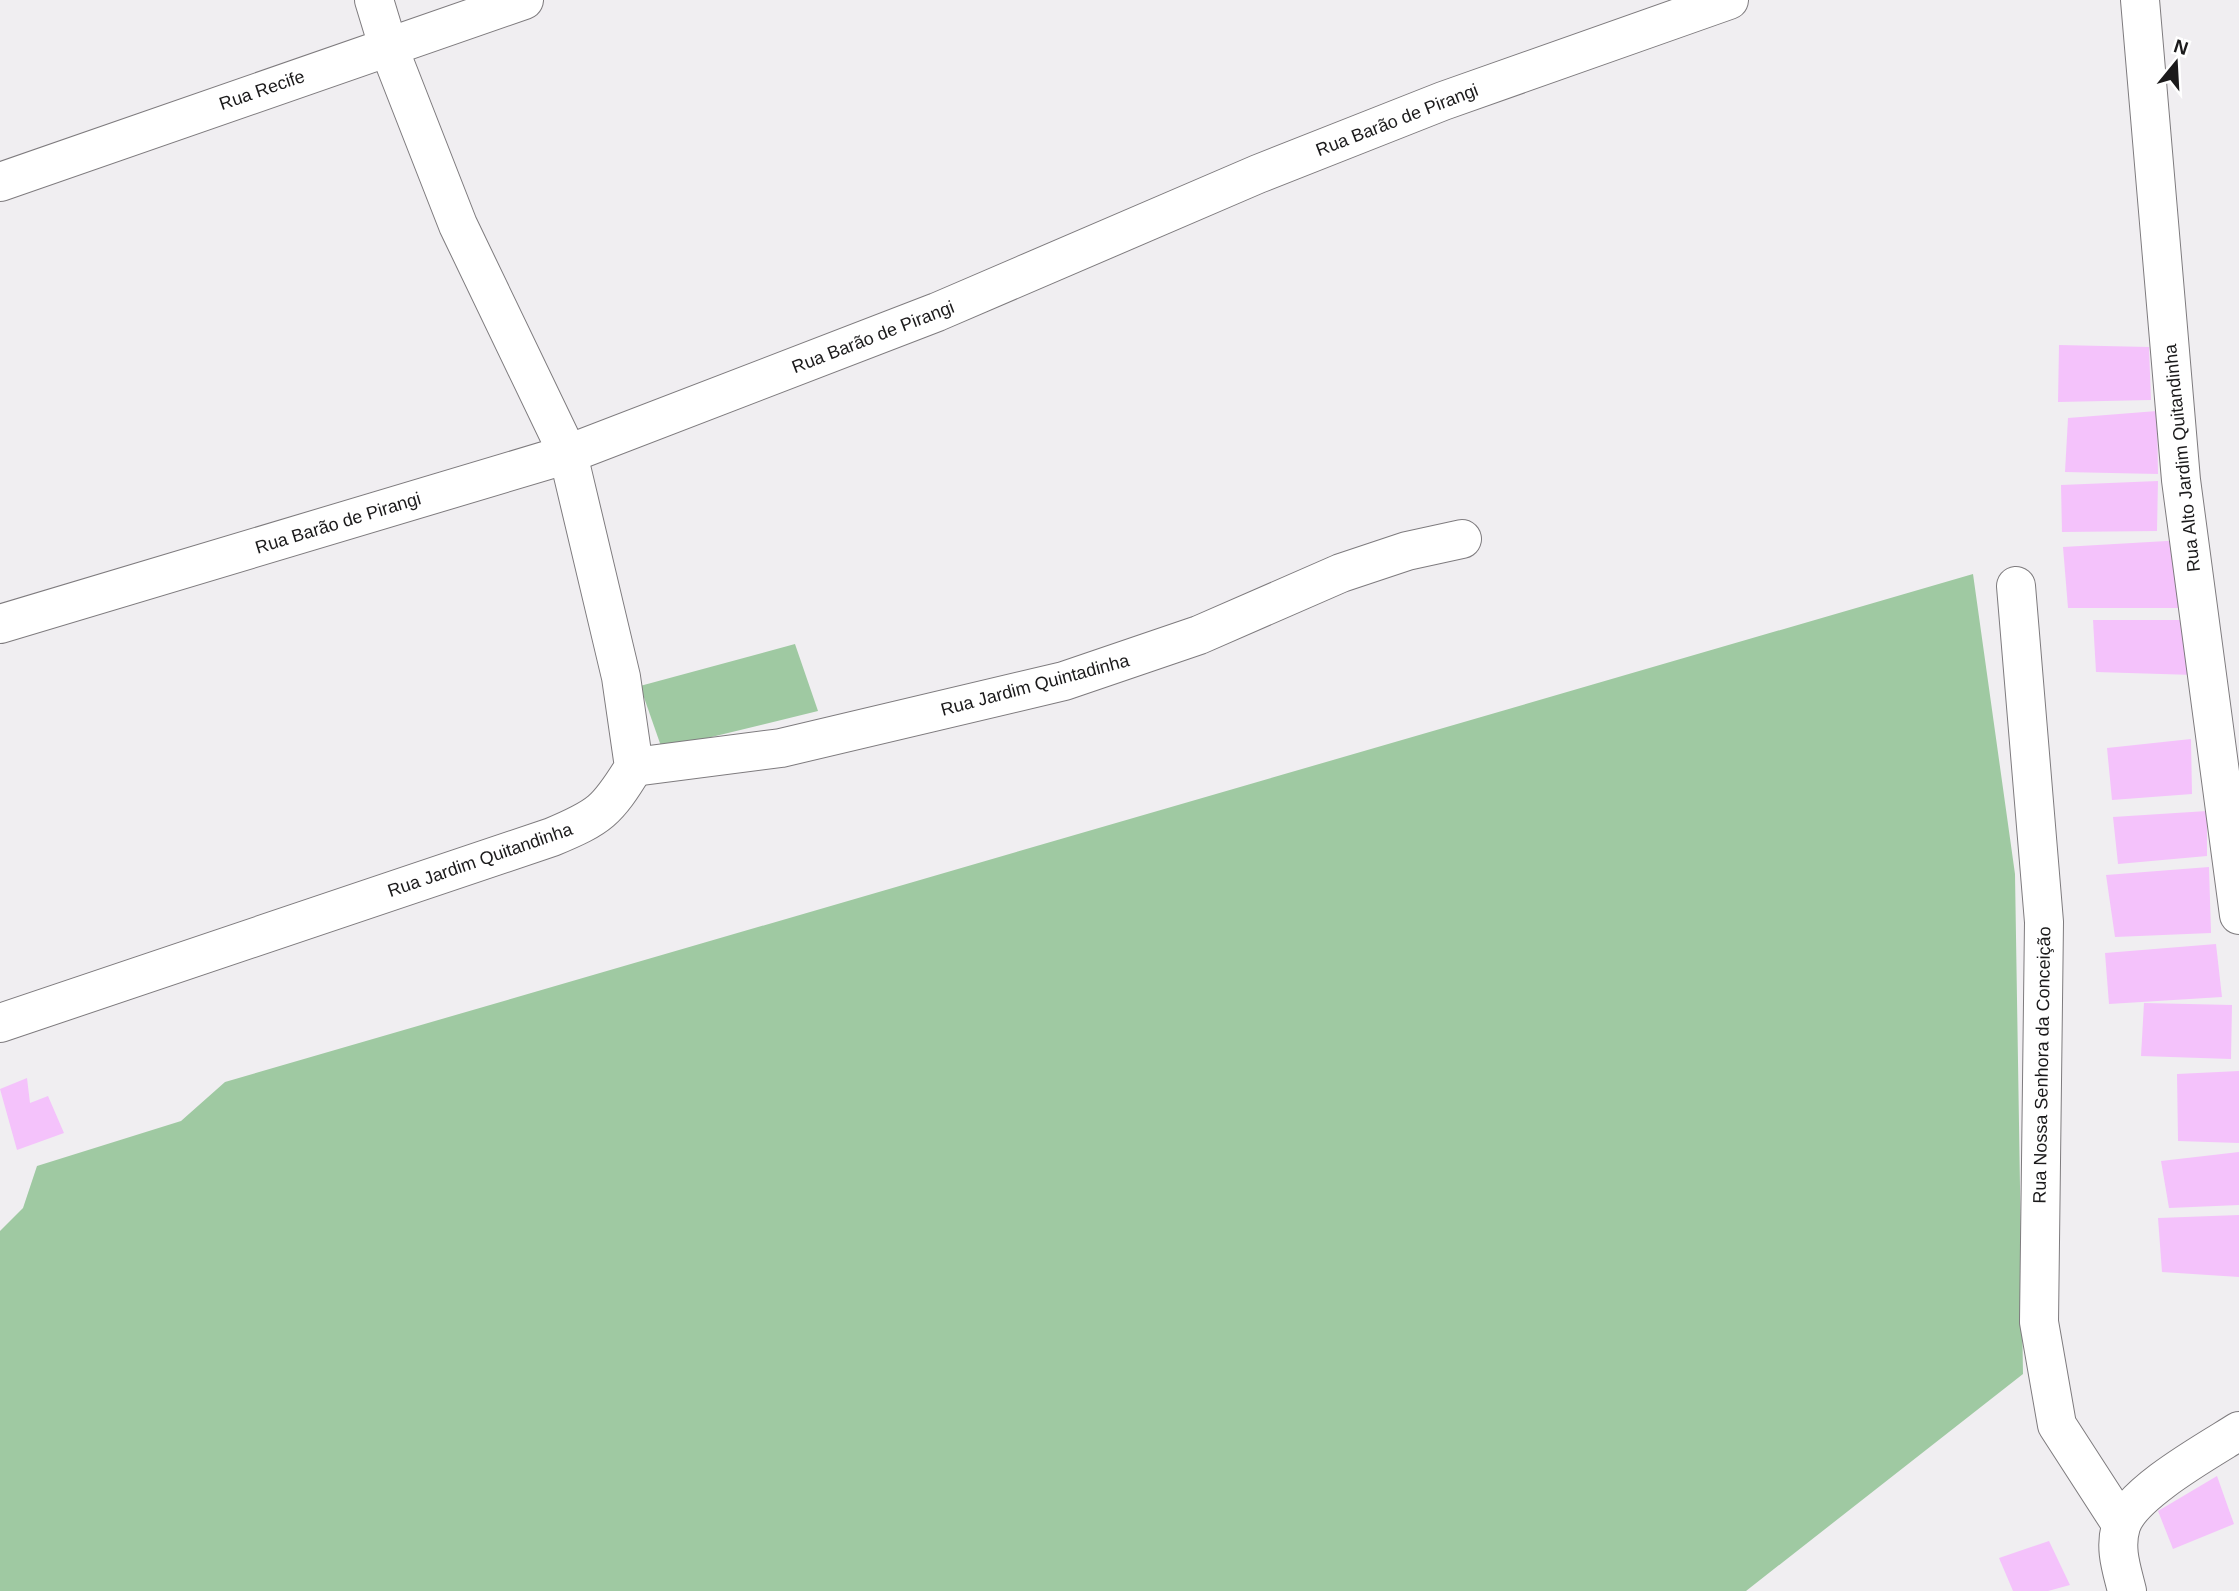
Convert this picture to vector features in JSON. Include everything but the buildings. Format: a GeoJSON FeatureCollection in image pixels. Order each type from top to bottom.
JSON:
{"type":"FeatureCollection","features":[{"type":"Feature","properties":{"kind":"street"},"geometry":{"type":"LineString","coordinates":[[374,0],[388,46],[458,225],[568,454],[621,677],[634,767]]}},
{"type":"Feature","properties":{"kind":"street","name":"Rua Recife"},"geometry":{"type":"LineString","coordinates":[[0,182],[523,0]]}},
{"type":"Feature","properties":{"kind":"street","name":"Rua Barão de Pirangi"},"geometry":{"type":"LineString","coordinates":[[0,624],[568,454],[937,312],[1258,174],[1418,111],[1729,0]]}},
{"type":"Feature","properties":{"kind":"street","name":"Rua Alto Jardim Quitandinha"},"geometry":{"type":"LineString","coordinates":[[2140,0],[2181,480],[2239,915]]}},
{"type":"Feature","properties":{"kind":"street","name":"Rua Jardim Quintadinha"},"geometry":{"type":"LineString","coordinates":[[634,767],[781,747],[1064,681],[1199,635],[1341,573],[1407,551],[1462,540]]}},
{"type":"Feature","properties":{"kind":"street","name":"Rua Nossa Senhora da Conceição"},"geometry":{"type":"LineString","coordinates":[[2016,586],[2044,922],[2039,1322],[2057,1425],[2121,1524]]}},
{"type":"Feature","properties":{"kind":"street","name":"Rua Jardim Quitandinha"},"geometry":{"type":"LineString","coordinates":[[0,1023],[552,837],[586,823],[612,804],[634,767]]}},
{"type":"Feature","properties":{"kind":"street"},"geometry":{"type":"LineString","coordinates":[[2127,1591],[2118,1554],[2121,1524],[2143,1495],[2239,1431]]}},
{"type":"Feature","properties":{"kind":"green space"},"geometry":{"type":"Polygon","coordinates":[[[1973,574],[2015,874],[2023,1374],[1746,1591],[0,1591],[0,1231],[23,1208],[37,1166],[181,1121],[225,1082],[1973,574]]]}},
{"type":"Feature","properties":{"kind":"green space"},"geometry":{"type":"Polygon","coordinates":[[[795,644],[818,711],[662,749],[640,686],[795,644]]]}}]}
